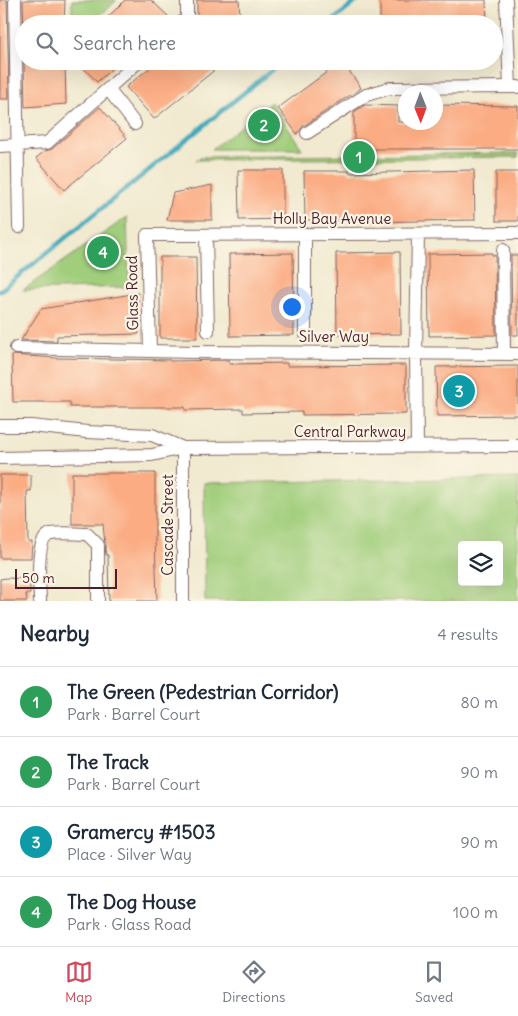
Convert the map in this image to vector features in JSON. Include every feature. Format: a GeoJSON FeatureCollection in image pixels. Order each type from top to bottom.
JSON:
{"type":"FeatureCollection","features":[{"type":"Feature","properties":{"kind":"street"},"geometry":{"type":"LineString","coordinates":[[15,0],[15,15]]}},
{"type":"Feature","properties":{"kind":"street"},"geometry":{"type":"LineString","coordinates":[[187,0],[187,15]]}},
{"type":"Feature","properties":{"kind":"street"},"geometry":{"type":"LineString","coordinates":[[307,133],[366,95],[390,88],[514,87],[506,0]]}},
{"type":"Feature","properties":{"kind":"street"},"geometry":{"type":"LineString","coordinates":[[16,70],[19,227]]}},
{"type":"Feature","properties":{"kind":"street"},"geometry":{"type":"LineString","coordinates":[[0,146],[47,143],[129,70]]}},
{"type":"Feature","properties":{"kind":"street"},"geometry":{"type":"LineString","coordinates":[[108,89],[135,124]]}},
{"type":"Feature","properties":{"kind":"street"},"geometry":{"type":"LineString","coordinates":[[305,234],[305,333]]}},
{"type":"Feature","properties":{"kind":"street"},"geometry":{"type":"LineString","coordinates":[[417,446],[418,234]]}},
{"type":"Feature","properties":{"kind":"street","name":"Holly Bay Avenue"},"geometry":{"type":"LineString","coordinates":[[147,235],[518,234]]}},
{"type":"Feature","properties":{"kind":"street","name":"Glass Road"},"geometry":{"type":"LineString","coordinates":[[147,235],[150,350]]}},
{"type":"Feature","properties":{"kind":"street"},"geometry":{"type":"LineString","coordinates":[[206,235],[208,331]]}},
{"type":"Feature","properties":{"kind":"street"},"geometry":{"type":"LineString","coordinates":[[503,250],[504,354]]}},
{"type":"Feature","properties":{"kind":"street","name":"Silver Way"},"geometry":{"type":"LineString","coordinates":[[16,348],[201,352],[518,354]]}},
{"type":"Feature","properties":{"kind":"street","name":"Central Parkway"},"geometry":{"type":"LineString","coordinates":[[0,426],[31,426],[87,432],[152,435],[183,448]]}},
{"type":"Feature","properties":{"kind":"street","name":"Central Parkway"},"geometry":{"type":"LineString","coordinates":[[0,458],[152,455],[183,448],[518,446]]}},
{"type":"Feature","properties":{"kind":"street","name":"Cascade Street"},"geometry":{"type":"LineString","coordinates":[[183,448],[183,601]]}},
{"type":"Feature","properties":{"kind":"street"},"geometry":{"type":"LineString","coordinates":[[40,601],[40,549],[43,539],[50,534],[87,534],[98,545],[98,601]]}},
{"type":"Feature","properties":{"kind":"green space"},"geometry":{"type":"Polygon","coordinates":[[[72,0],[117,0],[101,15],[72,15],[72,0]]]}},
{"type":"Feature","properties":{"kind":"green space"},"geometry":{"type":"Polygon","coordinates":[[[271,102],[302,149],[212,149],[271,102]]]}},
{"type":"Feature","properties":{"kind":"green space"},"geometry":{"type":"Polygon","coordinates":[[[518,153],[518,157],[196,160],[202,157],[518,153]]]}},
{"type":"Feature","properties":{"kind":"green space"},"geometry":{"type":"Polygon","coordinates":[[[127,217],[129,287],[23,290],[127,217]]]}},
{"type":"Feature","properties":{"kind":"green space"},"geometry":{"type":"Polygon","coordinates":[[[518,478],[518,601],[205,601],[204,483],[518,478]]]}},
{"type":"Feature","properties":{"kind":"building"},"geometry":{"type":"Polygon","coordinates":[[[0,0],[7,0],[9,99],[0,99],[0,0]]]}},
{"type":"Feature","properties":{"kind":"building"},"geometry":{"type":"Polygon","coordinates":[[[23,0],[65,0],[64,15],[23,15],[23,0]]]}},
{"type":"Feature","properties":{"kind":"building"},"geometry":{"type":"Polygon","coordinates":[[[125,0],[151,0],[167,15],[110,15],[125,0]]]}},
{"type":"Feature","properties":{"kind":"building"},"geometry":{"type":"Polygon","coordinates":[[[197,0],[239,0],[240,15],[197,15],[197,0]]]}},
{"type":"Feature","properties":{"kind":"building"},"geometry":{"type":"Polygon","coordinates":[[[380,0],[486,0],[487,15],[380,15],[380,0]]]}},
{"type":"Feature","properties":{"kind":"building"},"geometry":{"type":"Polygon","coordinates":[[[24,70],[65,70],[66,104],[25,107],[24,70]]]}},
{"type":"Feature","properties":{"kind":"building"},"geometry":{"type":"Polygon","coordinates":[[[86,70],[110,70],[97,82],[86,70]]]}},
{"type":"Feature","properties":{"kind":"building"},"geometry":{"type":"Polygon","coordinates":[[[147,70],[215,70],[154,119],[126,87],[147,70]]]}},
{"type":"Feature","properties":{"kind":"building"},"geometry":{"type":"Polygon","coordinates":[[[330,70],[348,70],[361,88],[303,126],[297,134],[278,108],[330,70]]]}},
{"type":"Feature","properties":{"kind":"building"},"geometry":{"type":"Polygon","coordinates":[[[365,105],[398,106],[398,130],[443,130],[443,105],[518,106],[518,149],[354,149],[354,112],[365,105]]]}},
{"type":"Feature","properties":{"kind":"building"},"geometry":{"type":"Polygon","coordinates":[[[100,107],[127,138],[64,190],[36,158],[45,151],[52,149],[100,107]]]}},
{"type":"Feature","properties":{"kind":"building"},"geometry":{"type":"Polygon","coordinates":[[[238,170],[283,170],[283,219],[239,220],[238,170]]]}},
{"type":"Feature","properties":{"kind":"building"},"geometry":{"type":"Polygon","coordinates":[[[474,170],[475,220],[366,222],[366,220],[305,220],[304,171],[349,171],[349,173],[474,170]]]}},
{"type":"Feature","properties":{"kind":"building"},"geometry":{"type":"Polygon","coordinates":[[[496,172],[518,172],[518,221],[496,221],[496,172]]]}},
{"type":"Feature","properties":{"kind":"building"},"geometry":{"type":"Polygon","coordinates":[[[212,185],[212,220],[167,220],[173,193],[212,185]]]}},
{"type":"Feature","properties":{"kind":"building"},"geometry":{"type":"Polygon","coordinates":[[[400,252],[401,334],[337,335],[336,253],[400,252]]]}},
{"type":"Feature","properties":{"kind":"building"},"geometry":{"type":"Polygon","coordinates":[[[293,253],[294,335],[230,336],[229,254],[293,253]]]}},
{"type":"Feature","properties":{"kind":"building"},"geometry":{"type":"Polygon","coordinates":[[[492,253],[492,255],[495,255],[496,335],[429,336],[428,254],[492,253]]]}},
{"type":"Feature","properties":{"kind":"building"},"geometry":{"type":"Polygon","coordinates":[[[511,255],[518,255],[518,335],[512,335],[511,255]]]}},
{"type":"Feature","properties":{"kind":"building"},"geometry":{"type":"Polygon","coordinates":[[[160,257],[196,257],[197,338],[160,338],[160,257]]]}},
{"type":"Feature","properties":{"kind":"building"},"geometry":{"type":"Polygon","coordinates":[[[138,293],[139,334],[57,336],[57,341],[21,340],[41,309],[138,293]]]}},
{"type":"Feature","properties":{"kind":"building"},"geometry":{"type":"Polygon","coordinates":[[[12,355],[170,361],[229,360],[229,364],[287,363],[287,366],[406,365],[406,414],[302,415],[302,412],[243,413],[243,409],[185,410],[185,407],[70,407],[70,402],[13,402],[12,355]]]}},
{"type":"Feature","properties":{"kind":"building"},"geometry":{"type":"Polygon","coordinates":[[[518,366],[518,415],[437,416],[436,367],[518,366]]]}},
{"type":"Feature","properties":{"kind":"building"},"geometry":{"type":"Polygon","coordinates":[[[72,473],[155,473],[157,601],[109,601],[108,555],[106,555],[103,524],[72,524],[72,473]]]}},
{"type":"Feature","properties":{"kind":"building"},"geometry":{"type":"Polygon","coordinates":[[[0,475],[31,475],[31,491],[27,491],[28,542],[32,542],[31,558],[0,558],[0,475]]]}},
{"type":"Feature","properties":{"kind":"building"},"geometry":{"type":"Polygon","coordinates":[[[0,579],[30,579],[30,594],[26,594],[27,601],[0,601],[0,579]]]}},
{"type":"Feature","properties":{"kind":"waterway"},"geometry":{"type":"LineString","coordinates":[[340,15],[358,0]]}},
{"type":"Feature","properties":{"kind":"waterway"},"geometry":{"type":"LineString","coordinates":[[0,291],[272,70]]}},
{"type":"Feature","properties":{"kind":"place","name":"The Track"},"geometry":{"type":"Point","coordinates":[264,125]}},
{"type":"Feature","properties":{"kind":"place","name":"The Green (Pedestrian Corridor)"},"geometry":{"type":"Point","coordinates":[359,157]}},
{"type":"Feature","properties":{"kind":"place","name":"The Dog House"},"geometry":{"type":"Point","coordinates":[103,252]}},
{"type":"Feature","properties":{"kind":"place","name":"Gramercy #1503"},"geometry":{"type":"Point","coordinates":[459,391]}}]}
